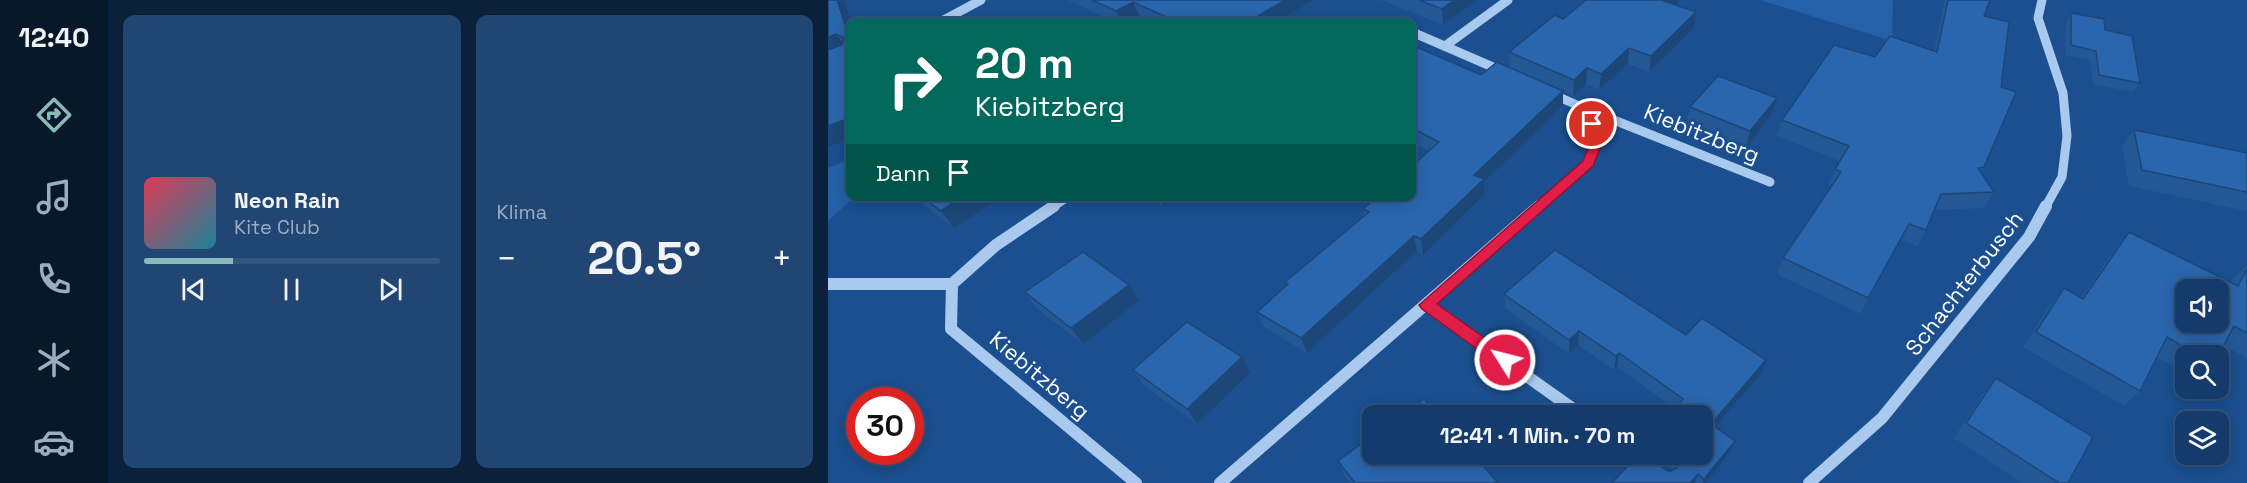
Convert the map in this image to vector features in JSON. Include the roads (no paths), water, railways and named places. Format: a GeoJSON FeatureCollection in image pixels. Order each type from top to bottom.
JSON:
{"type":"FeatureCollection","features":[{"type":"Feature","properties":{"kind":"street"},"geometry":{"type":"LineString","coordinates":[[947,18],[981,0]]}},
{"type":"Feature","properties":{"kind":"street"},"geometry":{"type":"LineString","coordinates":[[1445,46],[1508,0]]}},
{"type":"Feature","properties":{"kind":"street","name":"Schachterbusch"},"geometry":{"type":"LineString","coordinates":[[1809,483],[1882,418],[2029,237],[2062,177],[2067,136],[2063,93],[2038,18],[2042,0]]}},
{"type":"Feature","properties":{"kind":"street"},"geometry":{"type":"LineString","coordinates":[[1416,34],[1510,75]]}},
{"type":"Feature","properties":{"kind":"street","name":"Kiebitzberg"},"geometry":{"type":"LineString","coordinates":[[1543,90],[1770,182]]}},
{"type":"Feature","properties":{"kind":"street"},"geometry":{"type":"LineString","coordinates":[[1220,483],[1589,163],[1598,138],[1586,109]]}},
{"type":"Feature","properties":{"kind":"street"},"geometry":{"type":"LineString","coordinates":[[828,285],[952,284],[996,244],[1061,201]]}},
{"type":"Feature","properties":{"kind":"street","name":"Kiebitzberg"},"geometry":{"type":"LineString","coordinates":[[952,284],[951,329],[1136,483]]}},
{"type":"Feature","properties":{"kind":"street"},"geometry":{"type":"LineString","coordinates":[[1427,305],[1568,405]]}}]}
